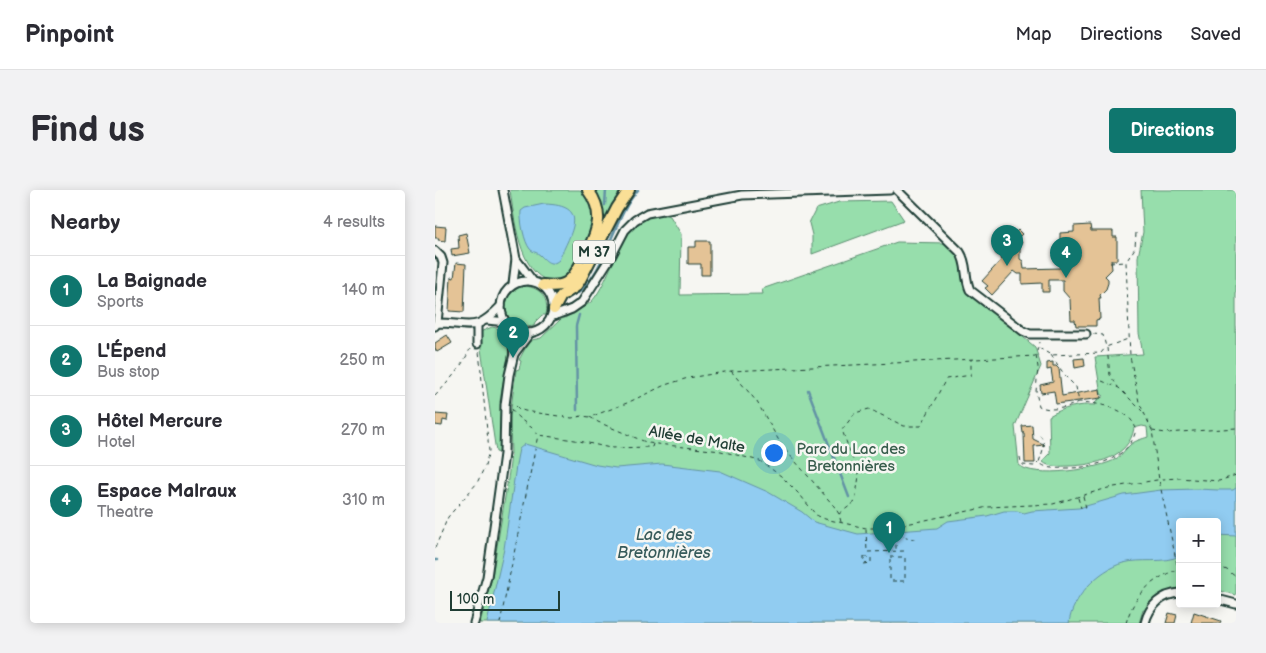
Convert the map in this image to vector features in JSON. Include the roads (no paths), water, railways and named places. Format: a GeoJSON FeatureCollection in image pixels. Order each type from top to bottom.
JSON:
{"type":"FeatureCollection","features":[{"type":"Feature","properties":{"kind":"highway","name":"M 37"},"geometry":{"type":"LineString","coordinates":[[543,285],[557,286],[571,280],[593,241],[598,222],[598,210],[588,190]]}},
{"type":"Feature","properties":{"kind":"highway","name":"M 37"},"geometry":{"type":"LineString","coordinates":[[553,313],[561,296],[575,287],[580,280],[617,208],[629,190]]}},
{"type":"Feature","properties":{"kind":"street"},"geometry":{"type":"LineString","coordinates":[[503,190],[516,259],[513,284]]}},
{"type":"Feature","properties":{"kind":"street"},"geometry":{"type":"LineString","coordinates":[[553,313],[572,309],[582,302],[612,255],[625,230],[635,220],[647,213],[741,196],[890,190]]}},
{"type":"Feature","properties":{"kind":"street"},"geometry":{"type":"LineString","coordinates":[[897,190],[965,258],[967,284],[970,290],[1023,331],[1029,334],[1086,334]]}},
{"type":"Feature","properties":{"kind":"street"},"geometry":{"type":"LineString","coordinates":[[435,251],[441,257],[443,263],[436,325],[477,325],[487,320],[501,306]]}},
{"type":"Feature","properties":{"kind":"street"},"geometry":{"type":"LineString","coordinates":[[487,320],[508,325],[520,332],[530,333],[542,328],[553,313],[553,300],[549,292],[543,285],[532,280],[516,259]]}},
{"type":"Feature","properties":{"kind":"street"},"geometry":{"type":"LineString","coordinates":[[474,623],[487,577],[504,454],[505,405],[514,354],[508,325],[502,314],[502,297],[513,284],[519,281],[532,280]]}},
{"type":"Feature","properties":{"kind":"street"},"geometry":{"type":"LineString","coordinates":[[477,325],[477,344]]}},
{"type":"Feature","properties":{"kind":"street"},"geometry":{"type":"LineString","coordinates":[[514,354],[530,333]]}},
{"type":"Feature","properties":{"kind":"street"},"geometry":{"type":"LineString","coordinates":[[1145,623],[1150,611],[1159,600],[1176,593]]}},
{"type":"Feature","properties":{"kind":"street"},"geometry":{"type":"LineString","coordinates":[[1221,600],[1236,604]]}},
{"type":"Feature","properties":{"kind":"water"},"geometry":{"type":"Polygon","coordinates":[[[544,204],[568,209],[573,215],[574,222],[568,240],[559,260],[553,263],[530,249],[522,225],[521,211],[525,208],[544,204]]]}},
{"type":"Feature","properties":{"kind":"water","name":"Lac des Bretonnières"},"geometry":{"type":"Polygon","coordinates":[[[525,444],[597,465],[616,468],[662,464],[720,471],[768,492],[802,512],[814,522],[858,534],[937,528],[948,521],[987,516],[1004,511],[1024,513],[1079,508],[1124,495],[1161,490],[1233,490],[1236,488],[1236,536],[1221,535],[1221,518],[1176,518],[1176,557],[1166,560],[1123,563],[1104,572],[1081,595],[1075,604],[1069,623],[487,623],[504,549],[519,449],[525,444]]]}},
{"type":"Feature","properties":{"kind":"waterway"},"geometry":{"type":"LineString","coordinates":[[605,205],[606,190]]}},
{"type":"Feature","properties":{"kind":"waterway"},"geometry":{"type":"LineString","coordinates":[[578,293],[596,272],[622,215],[638,190]]}},
{"type":"Feature","properties":{"kind":"waterway"},"geometry":{"type":"LineString","coordinates":[[577,410],[576,326],[579,315]]}},
{"type":"Feature","properties":{"kind":"waterway"},"geometry":{"type":"LineString","coordinates":[[808,390],[849,497]]}},
{"type":"Feature","properties":{"kind":"place","name":"Hôtel Mercure"},"geometry":{"type":"Point","coordinates":[1007,266]}},
{"type":"Feature","properties":{"kind":"place","name":"Espace Malraux"},"geometry":{"type":"Point","coordinates":[1066,278]}},
{"type":"Feature","properties":{"kind":"place","name":"L'Épend"},"geometry":{"type":"Point","coordinates":[513,358]}},
{"type":"Feature","properties":{"kind":"place","name":"La Baignade"},"geometry":{"type":"Point","coordinates":[889,553]}},
{"type":"Feature","properties":{"kind":"park label","name":"Parc du Lac des Bretonnières"},"geometry":{"type":"Point","coordinates":[851,458]}}]}
